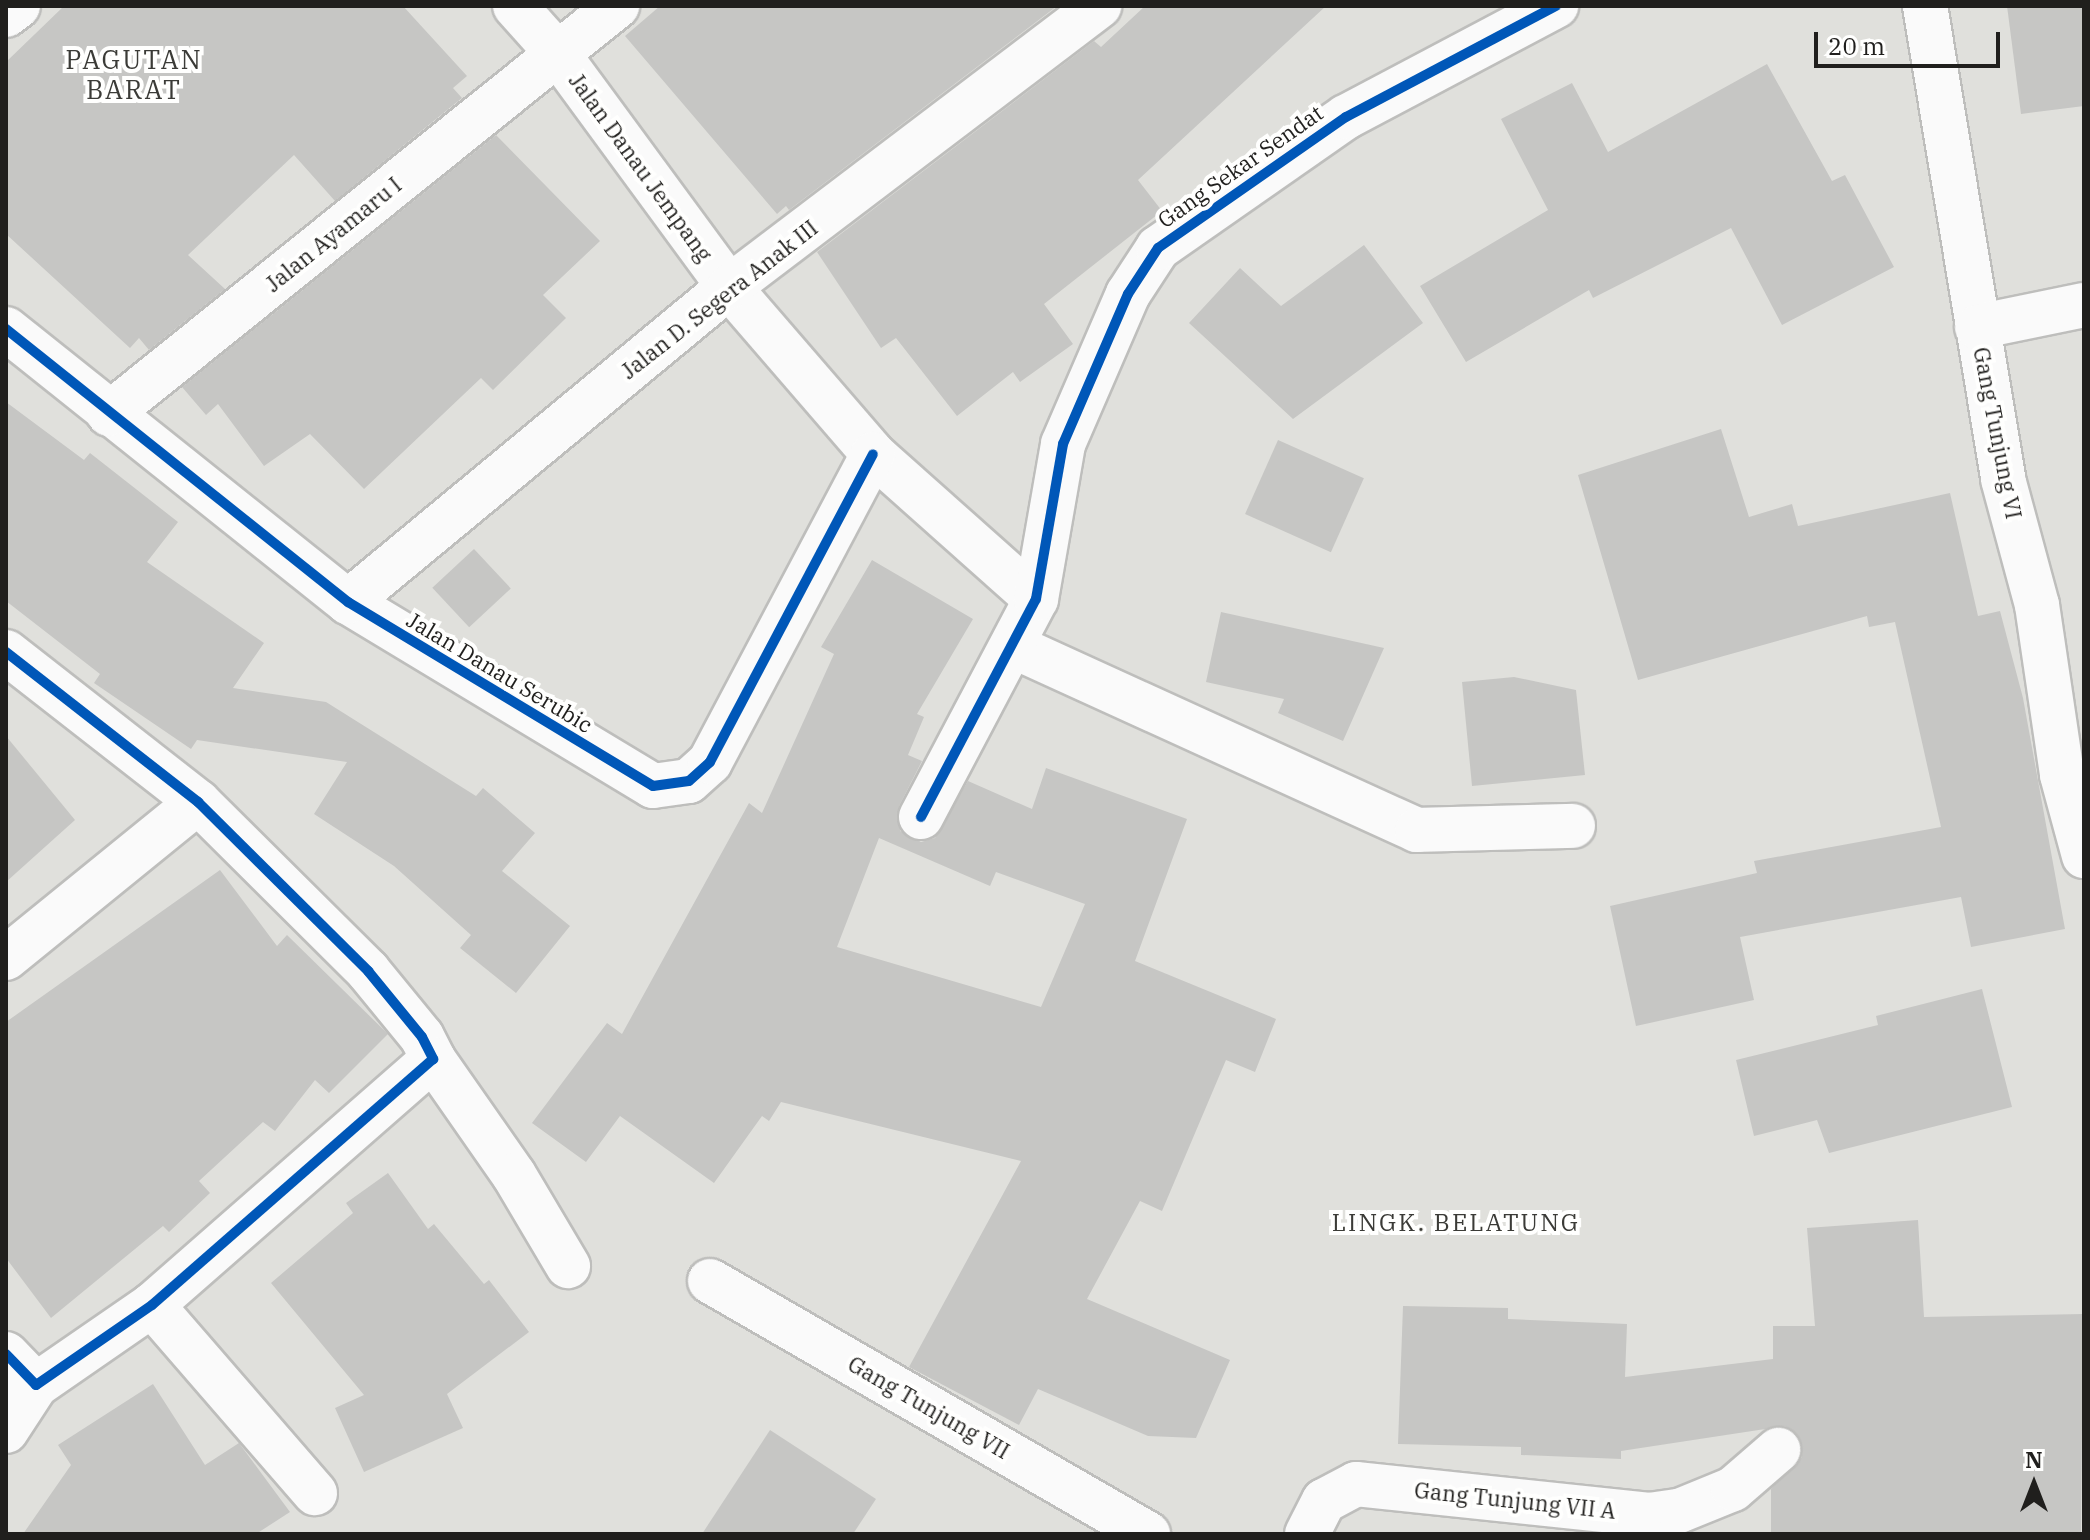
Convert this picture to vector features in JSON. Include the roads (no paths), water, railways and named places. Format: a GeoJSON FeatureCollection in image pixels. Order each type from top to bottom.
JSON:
{"type":"FeatureCollection","features":[{"type":"Feature","properties":{"kind":"street"},"geometry":{"type":"LineString","coordinates":[[6,15],[18,6]]}},
{"type":"Feature","properties":{"kind":"street","name":"Jalan Danau Jempang"},"geometry":{"type":"LineString","coordinates":[[515,6],[558,54],[729,287],[873,454],[1036,599]]}},
{"type":"Feature","properties":{"kind":"street","name":"Jalan Ayamaru I"},"geometry":{"type":"LineString","coordinates":[[109,414],[617,6]]}},
{"type":"Feature","properties":{"kind":"street","name":"Jalan D. Segera Anak III"},"geometry":{"type":"LineString","coordinates":[[348,602],[729,287],[1099,6]]}},
{"type":"Feature","properties":{"kind":"street","name":"Gang Sekar Sendat"},"geometry":{"type":"LineString","coordinates":[[921,817],[1036,599],[1063,444],[1128,294],[1158,248],[1346,117],[1556,6]]}},
{"type":"Feature","properties":{"kind":"street","name":"Gang Tunjung VI"},"geometry":{"type":"LineString","coordinates":[[1925,6],[2003,479],[2037,605],[2062,775],[2084,856]]}},
{"type":"Feature","properties":{"kind":"street"},"geometry":{"type":"LineString","coordinates":[[1977,327],[2084,305]]}},
{"type":"Feature","properties":{"kind":"street","name":"Jalan Danau Serubic"},"geometry":{"type":"LineString","coordinates":[[6,329],[348,602],[636,780],[663,787],[681,784],[710,762],[873,454]]}},
{"type":"Feature","properties":{"kind":"street"},"geometry":{"type":"LineString","coordinates":[[1013,646],[1417,830],[1573,826]]}},
{"type":"Feature","properties":{"kind":"street"},"geometry":{"type":"LineString","coordinates":[[6,652],[198,802],[368,971],[422,1037],[433,1059],[514,1175],[568,1266]]}},
{"type":"Feature","properties":{"kind":"street"},"geometry":{"type":"LineString","coordinates":[[6,958],[198,802]]}},
{"type":"Feature","properties":{"kind":"street"},"geometry":{"type":"LineString","coordinates":[[6,1431],[36,1385],[152,1305],[433,1059]]}},
{"type":"Feature","properties":{"kind":"street","name":"Gang Tunjung VII"},"geometry":{"type":"LineString","coordinates":[[710,1281],[1148,1534]]}},
{"type":"Feature","properties":{"kind":"street"},"geometry":{"type":"LineString","coordinates":[[152,1305],[315,1493]]}},
{"type":"Feature","properties":{"kind":"street"},"geometry":{"type":"LineString","coordinates":[[6,1354],[36,1385]]}},
{"type":"Feature","properties":{"kind":"street","name":"Gang Tunjung VII A"},"geometry":{"type":"LineString","coordinates":[[1307,1534],[1324,1501],[1356,1484],[1649,1515],[1679,1511],[1733,1489],[1778,1450]]}},
{"type":"Feature","properties":{"kind":"district","name":"PAGUTAN BARAT"},"geometry":{"type":"Point","coordinates":[134,75]}},
{"type":"Feature","properties":{"kind":"district","name":"LINGK. BELATUNG"},"geometry":{"type":"Point","coordinates":[1456,1223]}}]}
